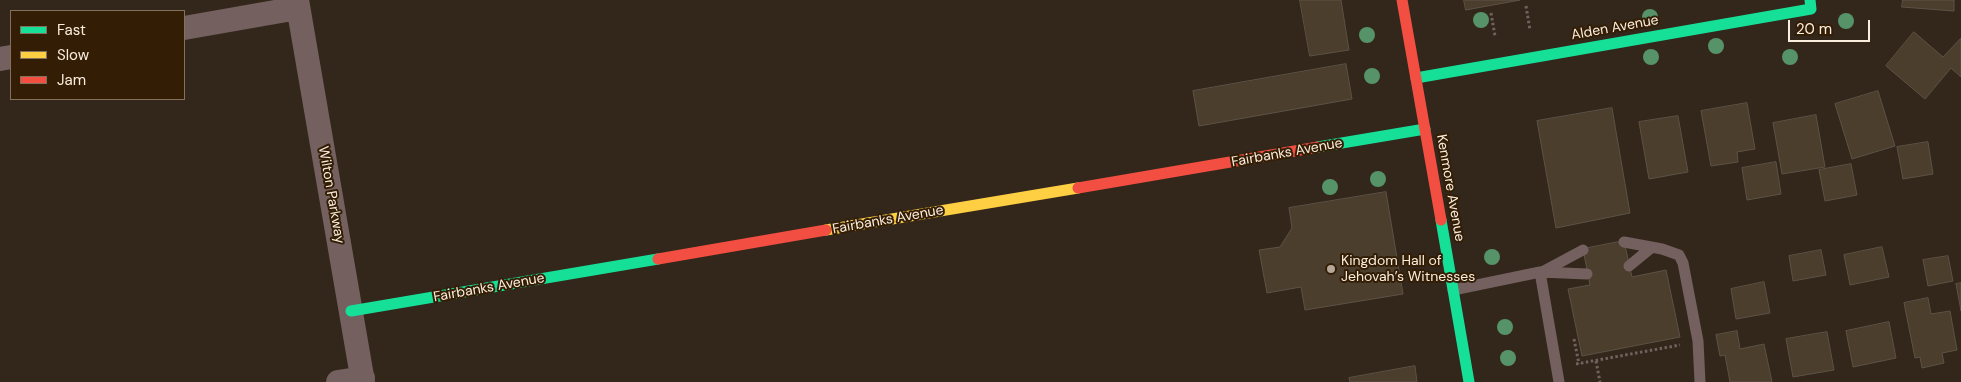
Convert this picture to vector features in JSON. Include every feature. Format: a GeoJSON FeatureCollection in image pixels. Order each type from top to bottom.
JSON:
{"type":"FeatureCollection","features":[{"type":"Feature","properties":{"kind":"street","name":"Kenmore Avenue"},"geometry":{"type":"LineString","coordinates":[[1402,0],[1469,382]]}},
{"type":"Feature","properties":{"kind":"street","name":"Alden Avenue"},"geometry":{"type":"LineString","coordinates":[[1416,78],[1811,9],[1810,0]]}},
{"type":"Feature","properties":{"kind":"street"},"geometry":{"type":"LineString","coordinates":[[185,28],[298,4]]}},
{"type":"Feature","properties":{"kind":"street","name":"Wilton Parkway"},"geometry":{"type":"LineString","coordinates":[[298,4],[363,380]]}},
{"type":"Feature","properties":{"kind":"street","name":"Fairbanks Avenue"},"geometry":{"type":"LineString","coordinates":[[351,311],[1425,129]]}},
{"type":"Feature","properties":{"kind":"street"},"geometry":{"type":"LineString","coordinates":[[338,382],[363,380]]}},
{"type":"Feature","properties":{"kind":"lane"},"geometry":{"type":"LineString","coordinates":[[1624,242],[1679,255],[1683,263],[1698,341],[1700,382]]}},
{"type":"Feature","properties":{"kind":"lane"},"geometry":{"type":"LineString","coordinates":[[1629,266],[1651,248]]}},
{"type":"Feature","properties":{"kind":"lane"},"geometry":{"type":"LineString","coordinates":[[1540,272],[1583,250]]}},
{"type":"Feature","properties":{"kind":"lane"},"geometry":{"type":"LineString","coordinates":[[1453,290],[1540,272],[1588,274]]}},
{"type":"Feature","properties":{"kind":"lane"},"geometry":{"type":"LineString","coordinates":[[1540,272],[1559,382]]}},
{"type":"Feature","properties":{"kind":"path"},"geometry":{"type":"LineString","coordinates":[[1526,6],[1531,35]]}},
{"type":"Feature","properties":{"kind":"path"},"geometry":{"type":"LineString","coordinates":[[1491,13],[1496,41]]}},
{"type":"Feature","properties":{"kind":"path"},"geometry":{"type":"LineString","coordinates":[[1574,339],[1578,364],[1688,343]]}},
{"type":"Feature","properties":{"kind":"path"},"geometry":{"type":"LineString","coordinates":[[1596,360],[1600,382]]}},
{"type":"Feature","properties":{"kind":"building"},"geometry":{"type":"Polygon","coordinates":[[[1300,0],[1341,0],[1349,50],[1310,56],[1300,0]]]}},
{"type":"Feature","properties":{"kind":"building"},"geometry":{"type":"Polygon","coordinates":[[[1464,0],[1520,0],[1466,10],[1464,0]]]}},
{"type":"Feature","properties":{"kind":"building"},"geometry":{"type":"Polygon","coordinates":[[[1903,0],[1954,0],[1954,11],[1902,7],[1903,0]]]}},
{"type":"Feature","properties":{"kind":"building"},"geometry":{"type":"Polygon","coordinates":[[[1914,32],[1943,57],[1961,38],[1961,77],[1951,68],[1925,99],[1886,66],[1914,32]]]}},
{"type":"Feature","properties":{"kind":"building"},"geometry":{"type":"Polygon","coordinates":[[[1346,64],[1352,99],[1199,126],[1193,91],[1346,64]]]}},
{"type":"Feature","properties":{"kind":"building"},"geometry":{"type":"Polygon","coordinates":[[[1878,91],[1895,146],[1852,159],[1835,104],[1878,91]]]}},
{"type":"Feature","properties":{"kind":"building"},"geometry":{"type":"Polygon","coordinates":[[[1747,103],[1755,149],[1737,152],[1738,162],[1711,166],[1701,111],[1747,103]]]}},
{"type":"Feature","properties":{"kind":"building"},"geometry":{"type":"Polygon","coordinates":[[[1612,108],[1630,213],[1556,228],[1537,121],[1612,108]]]}},
{"type":"Feature","properties":{"kind":"building"},"geometry":{"type":"Polygon","coordinates":[[[1816,115],[1825,167],[1782,174],[1773,123],[1816,115]]]}},
{"type":"Feature","properties":{"kind":"building"},"geometry":{"type":"Polygon","coordinates":[[[1678,116],[1688,172],[1649,179],[1639,122],[1678,116]]]}},
{"type":"Feature","properties":{"kind":"building"},"geometry":{"type":"Polygon","coordinates":[[[1928,142],[1933,174],[1903,179],[1897,147],[1928,142]]]}},
{"type":"Feature","properties":{"kind":"building"},"geometry":{"type":"Polygon","coordinates":[[[1776,162],[1781,194],[1747,200],[1742,168],[1776,162]]]}},
{"type":"Feature","properties":{"kind":"building"},"geometry":{"type":"Polygon","coordinates":[[[1851,164],[1857,195],[1825,201],[1819,170],[1851,164]]]}},
{"type":"Feature","properties":{"kind":"building","name":"Kingdom Hall of Jehovah’s Witnesses"},"geometry":{"type":"Polygon","coordinates":[[[1386,192],[1403,294],[1305,310],[1301,287],[1267,293],[1259,250],[1280,247],[1292,228],[1289,208],[1386,192]]]}},
{"type":"Feature","properties":{"kind":"building"},"geometry":{"type":"Polygon","coordinates":[[[1624,241],[1632,277],[1666,270],[1680,337],[1582,356],[1568,289],[1590,285],[1583,249],[1624,241]]]}},
{"type":"Feature","properties":{"kind":"building"},"geometry":{"type":"Polygon","coordinates":[[[1882,247],[1889,277],[1850,285],[1844,255],[1882,247]]]}},
{"type":"Feature","properties":{"kind":"building"},"geometry":{"type":"Polygon","coordinates":[[[1821,250],[1826,275],[1793,281],[1789,256],[1821,250]]]}},
{"type":"Feature","properties":{"kind":"building"},"geometry":{"type":"Polygon","coordinates":[[[1948,256],[1953,281],[1928,286],[1923,260],[1948,256]]]}},
{"type":"Feature","properties":{"kind":"building"},"geometry":{"type":"Polygon","coordinates":[[[1764,282],[1770,313],[1736,319],[1731,289],[1764,282]]]}},
{"type":"Feature","properties":{"kind":"building"},"geometry":{"type":"Polygon","coordinates":[[[1961,283],[1961,311],[1956,284],[1961,283]]]}},
{"type":"Feature","properties":{"kind":"building"},"geometry":{"type":"Polygon","coordinates":[[[1928,298],[1931,314],[1950,311],[1957,350],[1942,353],[1944,363],[1922,368],[1920,357],[1915,358],[1904,303],[1928,298]]]}},
{"type":"Feature","properties":{"kind":"building"},"geometry":{"type":"Polygon","coordinates":[[[1889,322],[1896,358],[1853,367],[1846,331],[1889,322]]]}},
{"type":"Feature","properties":{"kind":"building"},"geometry":{"type":"Polygon","coordinates":[[[1737,331],[1740,349],[1764,344],[1772,382],[1730,382],[1725,355],[1720,356],[1716,335],[1737,331]]]}},
{"type":"Feature","properties":{"kind":"building"},"geometry":{"type":"Polygon","coordinates":[[[1827,332],[1834,370],[1793,377],[1786,339],[1827,332]]]}},
{"type":"Feature","properties":{"kind":"building"},"geometry":{"type":"Polygon","coordinates":[[[1415,366],[1417,382],[1350,382],[1349,378],[1415,366]]]}},
{"type":"Feature","properties":{"kind":"traffic: fast"},"geometry":{"type":"LineString","coordinates":[[1416,78],[1811,9],[1810,0]]}},
{"type":"Feature","properties":{"kind":"traffic: fast"},"geometry":{"type":"LineString","coordinates":[[1318,147],[1425,129]]}},
{"type":"Feature","properties":{"kind":"traffic: fast"},"geometry":{"type":"LineString","coordinates":[[1441,220],[1469,382]]}},
{"type":"Feature","properties":{"kind":"traffic: fast"},"geometry":{"type":"LineString","coordinates":[[351,311],[658,259]]}},
{"type":"Feature","properties":{"kind":"traffic: slow"},"geometry":{"type":"LineString","coordinates":[[826,230],[1078,188]]}},
{"type":"Feature","properties":{"kind":"traffic: jam"},"geometry":{"type":"LineString","coordinates":[[1402,0],[1441,220]]}},
{"type":"Feature","properties":{"kind":"traffic: jam"},"geometry":{"type":"LineString","coordinates":[[1078,188],[1318,147]]}},
{"type":"Feature","properties":{"kind":"traffic: jam"},"geometry":{"type":"LineString","coordinates":[[658,259],[826,230]]}},
{"type":"Feature","properties":{"kind":"place","name":"Kingdom Hall of Jehovah’s Witnesses"},"geometry":{"type":"Point","coordinates":[1331,269]}}]}
